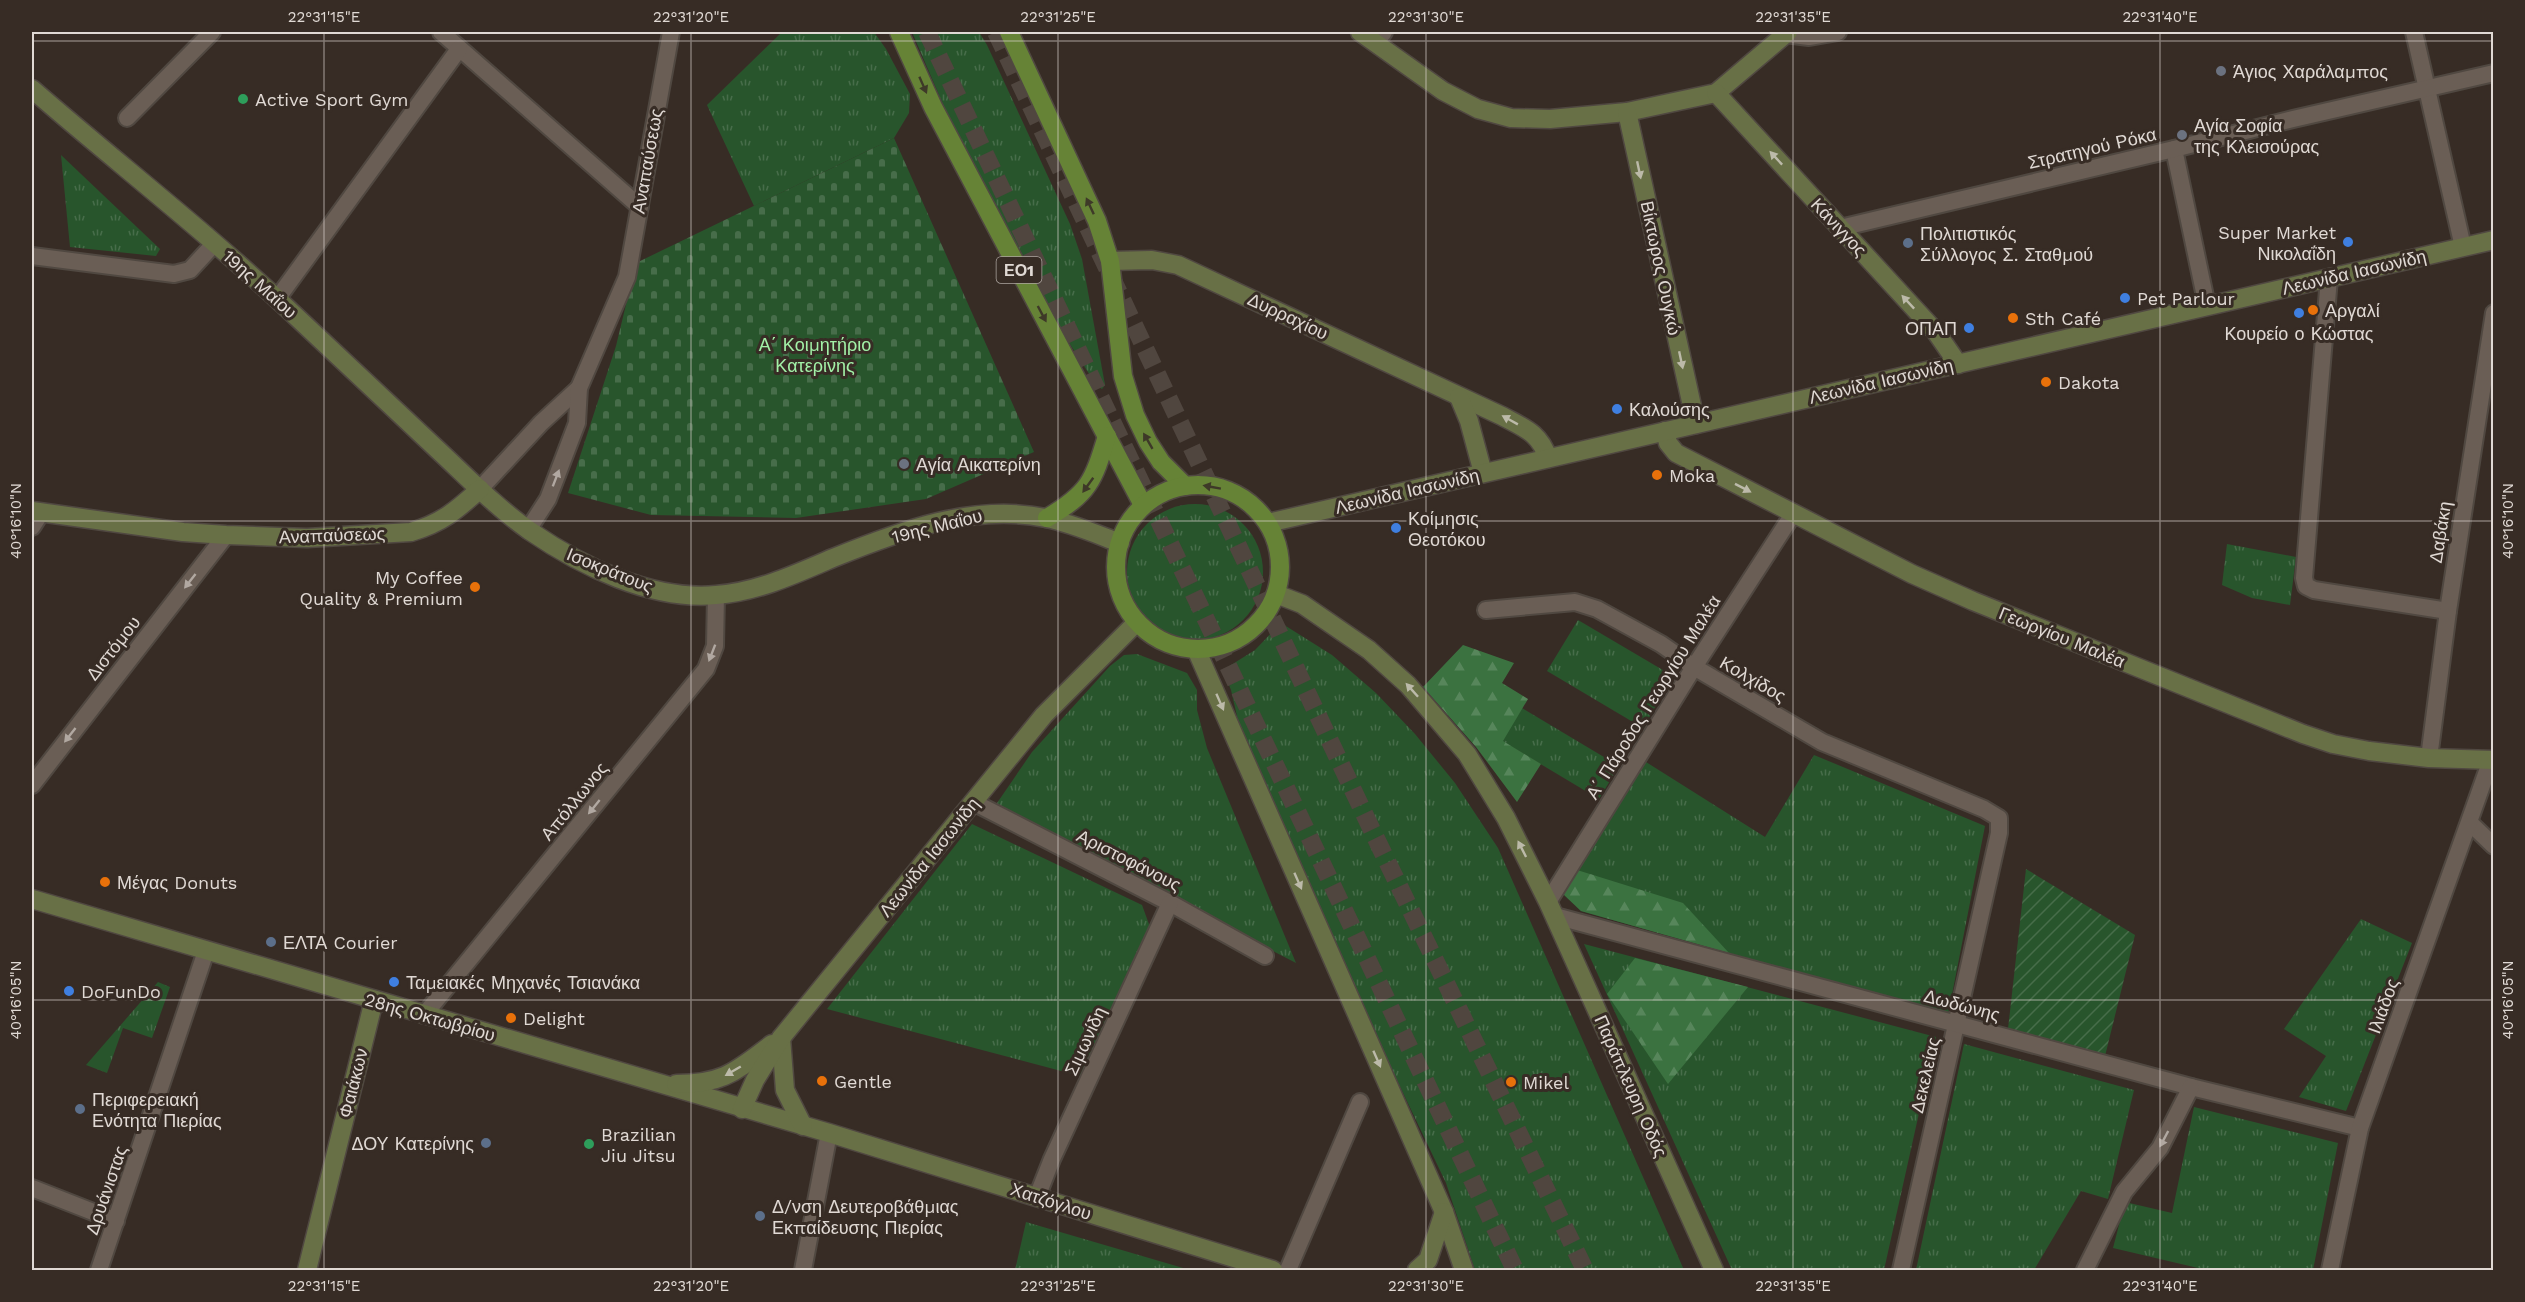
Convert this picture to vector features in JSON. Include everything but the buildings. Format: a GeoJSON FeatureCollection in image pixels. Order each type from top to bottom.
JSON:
{"type":"FeatureCollection","features":[{"type":"Feature","properties":{"kind":"main road","name":"ΕΟ1"},"geometry":{"type":"LineString","coordinates":[[899,32],[933,107],[1143,505]]}},
{"type":"Feature","properties":{"kind":"main road"},"geometry":{"type":"LineString","coordinates":[[1009,32],[1097,221],[1110,261],[1124,376],[1135,415],[1161,462],[1185,486]]}},
{"type":"Feature","properties":{"kind":"main road"},"geometry":{"type":"LineString","coordinates":[[1360,32],[1380,37],[1443,91],[1478,109],[1511,118],[1550,119],[1627,112],[1716,93],[1787,33]]}},
{"type":"Feature","properties":{"kind":"main road","name":"19ης Μαΐου"},"geometry":{"type":"LineString","coordinates":[[32,89],[278,300],[480,489]]}},
{"type":"Feature","properties":{"kind":"main road","name":"Κάνιγγος"},"geometry":{"type":"LineString","coordinates":[[1716,93],[1936,332],[1958,364]]}},
{"type":"Feature","properties":{"kind":"main road","name":"Βίκτωρος Ουγκώ"},"geometry":{"type":"LineString","coordinates":[[1627,112],[1696,424]]}},
{"type":"Feature","properties":{"kind":"main road","name":"Λεωνίδα Ιασωνίδη"},"geometry":{"type":"LineString","coordinates":[[1268,523],[2493,240]]}},
{"type":"Feature","properties":{"kind":"main road","name":"Δυρραχίου"},"geometry":{"type":"LineString","coordinates":[[1110,261],[1152,260],[1178,265],[1502,416],[1533,433],[1544,445],[1548,458]]}},
{"type":"Feature","properties":{"kind":"main road"},"geometry":{"type":"LineString","coordinates":[[1459,397],[1469,421],[1484,473]]}},
{"type":"Feature","properties":{"kind":"main road","name":"Γεωργίου Μαλέα"},"geometry":{"type":"LineString","coordinates":[[1665,431],[1668,443],[1676,453],[1912,574],[1973,601],[2303,734],[2333,744],[2369,751],[2429,758],[2492,760]]}},
{"type":"Feature","properties":{"kind":"main road"},"geometry":{"type":"LineString","coordinates":[[1047,518],[1072,503],[1083,493],[1095,476],[1107,436]]}},
{"type":"Feature","properties":{"kind":"main road"},"geometry":{"type":"LineString","coordinates":[[1209,485],[1232,492],[1252,505],[1268,523],[1278,546],[1281,570],[1276,594],[1264,617],[1245,635],[1222,646],[1196,649],[1174,645],[1154,636],[1137,622],[1125,604],[1118,584],[1116,563],[1120,543],[1129,523],[1143,505],[1170,489],[1185,486],[1209,485]]}},
{"type":"Feature","properties":{"kind":"main road","name":"Ισοκράτους"},"geometry":{"type":"LineString","coordinates":[[480,489],[528,530],[564,552],[628,581],[660,591],[687,595],[717,595],[760,587]]}},
{"type":"Feature","properties":{"kind":"main road","name":"Αναπαύσεως"},"geometry":{"type":"LineString","coordinates":[[35,517],[183,532],[307,538],[411,531],[426,527],[449,517],[480,489]]}},
{"type":"Feature","properties":{"kind":"main road","name":"19ης Μαΐου"},"geometry":{"type":"LineString","coordinates":[[760,587],[916,528],[965,516],[997,514],[1047,518],[1120,543]]}},
{"type":"Feature","properties":{"kind":"main road","name":"Παράπλευρη Οδός"},"geometry":{"type":"LineString","coordinates":[[1276,594],[1302,604],[1369,650],[1408,685],[1467,754],[1506,818],[1551,909],[1714,1270]]}},
{"type":"Feature","properties":{"kind":"main road","name":"Λεωνίδα Ιασωνίδη"},"geometry":{"type":"LineString","coordinates":[[742,1109],[755,1080],[781,1038],[1044,715],[1137,622]]}},
{"type":"Feature","properties":{"kind":"main road"},"geometry":{"type":"LineString","coordinates":[[1196,649],[1444,1212],[1464,1270]]}},
{"type":"Feature","properties":{"kind":"main road","name":"28ης Οκτωβρίου"},"geometry":{"type":"LineString","coordinates":[[32,899],[829,1133]]}},
{"type":"Feature","properties":{"kind":"main road","name":"Φαιάκων"},"geometry":{"type":"LineString","coordinates":[[307,1270],[374,1000]]}},
{"type":"Feature","properties":{"kind":"main road"},"geometry":{"type":"LineString","coordinates":[[656,1084],[694,1084],[716,1080],[737,1070],[781,1038]]}},
{"type":"Feature","properties":{"kind":"main road"},"geometry":{"type":"LineString","coordinates":[[781,1038],[785,1090],[803,1126]]}},
{"type":"Feature","properties":{"kind":"main road","name":"Χατζόγλου"},"geometry":{"type":"LineString","coordinates":[[829,1133],[1037,1197],[1244,1266],[1273,1270]]}},
{"type":"Feature","properties":{"kind":"main road"},"geometry":{"type":"LineString","coordinates":[[1417,1270],[1428,1260],[1444,1212]]}},
{"type":"Feature","properties":{"kind":"street"},"geometry":{"type":"LineString","coordinates":[[127,118],[212,32]]}},
{"type":"Feature","properties":{"kind":"street"},"geometry":{"type":"LineString","coordinates":[[441,32],[640,207]]}},
{"type":"Feature","properties":{"kind":"street","name":"Αναπαύσεως"},"geometry":{"type":"LineString","coordinates":[[528,530],[548,499],[577,423],[579,388],[627,277],[671,32]]}},
{"type":"Feature","properties":{"kind":"street"},"geometry":{"type":"LineString","coordinates":[[1787,33],[1809,38],[1838,32]]}},
{"type":"Feature","properties":{"kind":"street"},"geometry":{"type":"LineString","coordinates":[[2414,32],[2463,247]]}},
{"type":"Feature","properties":{"kind":"street"},"geometry":{"type":"LineString","coordinates":[[278,300],[459,49]]}},
{"type":"Feature","properties":{"kind":"street","name":"Στρατηγού Ρόκα"},"geometry":{"type":"LineString","coordinates":[[1840,228],[2493,73]]}},
{"type":"Feature","properties":{"kind":"street"},"geometry":{"type":"LineString","coordinates":[[2174,149],[2207,306]]}},
{"type":"Feature","properties":{"kind":"street"},"geometry":{"type":"LineString","coordinates":[[32,256],[174,274],[190,270],[214,244]]}},
{"type":"Feature","properties":{"kind":"street"},"geometry":{"type":"LineString","coordinates":[[2329,278],[2304,578],[2306,586],[2314,590],[2448,611]]}},
{"type":"Feature","properties":{"kind":"street","name":"Δαβάκη"},"geometry":{"type":"LineString","coordinates":[[2429,758],[2448,611],[2493,313]]}},
{"type":"Feature","properties":{"kind":"street","name":"Αναπαύσεως"},"geometry":{"type":"LineString","coordinates":[[480,489],[541,423],[579,388]]}},
{"type":"Feature","properties":{"kind":"street","name":"Α΄ Πάροδος Γεωργίου Μαλέα"},"geometry":{"type":"LineString","coordinates":[[1551,909],[1694,667],[1793,514]]}},
{"type":"Feature","properties":{"kind":"street","name":"Διστόμου"},"geometry":{"type":"LineString","coordinates":[[32,785],[226,535]]}},
{"type":"Feature","properties":{"kind":"street","name":"Απόλλωνος"},"geometry":{"type":"LineString","coordinates":[[424,1015],[706,669],[716,646],[717,595]]}},
{"type":"Feature","properties":{"kind":"street","name":"Κολχίδος"},"geometry":{"type":"LineString","coordinates":[[1486,610],[1575,602],[1597,609],[1661,644],[1694,667],[1822,742],[1984,809],[1999,818]]}},
{"type":"Feature","properties":{"kind":"street","name":"Ιλιάδος"},"geometry":{"type":"LineString","coordinates":[[2330,1270],[2360,1128],[2492,760]]}},
{"type":"Feature","properties":{"kind":"street","name":"Αριστοφάνους"},"geometry":{"type":"LineString","coordinates":[[973,802],[1170,903],[1265,956]]}},
{"type":"Feature","properties":{"kind":"street","name":"Δεκελείας"},"geometry":{"type":"LineString","coordinates":[[1900,1270],[1999,833],[1999,818]]}},
{"type":"Feature","properties":{"kind":"street"},"geometry":{"type":"LineString","coordinates":[[2470,823],[2493,846]]}},
{"type":"Feature","properties":{"kind":"street","name":"Σιμωνίδη"},"geometry":{"type":"LineString","coordinates":[[1037,1197],[1052,1159],[1170,903]]}},
{"type":"Feature","properties":{"kind":"street","name":"Δωδώνης"},"geometry":{"type":"LineString","coordinates":[[1551,909],[1956,1024],[2191,1087],[2360,1128]]}},
{"type":"Feature","properties":{"kind":"street","name":"Δρυάνιστας"},"geometry":{"type":"LineString","coordinates":[[99,1270],[206,951]]}},
{"type":"Feature","properties":{"kind":"street"},"geometry":{"type":"LineString","coordinates":[[2085,1270],[2124,1192],[2160,1148],[2191,1087]]}},
{"type":"Feature","properties":{"kind":"street"},"geometry":{"type":"LineString","coordinates":[[1288,1270],[1360,1102]]}},
{"type":"Feature","properties":{"kind":"street"},"geometry":{"type":"LineString","coordinates":[[803,1270],[829,1133]]}},
{"type":"Feature","properties":{"kind":"street"},"geometry":{"type":"LineString","coordinates":[[32,1188],[116,1221]]}},
{"type":"Feature","properties":{"kind":"green space"},"geometry":{"type":"Polygon","coordinates":[[[782,32],[874,32],[886,49],[910,94],[909,113],[894,138],[754,206],[707,105],[782,32]]]}},
{"type":"Feature","properties":{"kind":"green space"},"geometry":{"type":"Polygon","coordinates":[[[912,32],[979,32],[987,45],[1070,224],[1082,259],[1105,385],[1102,389],[1097,386],[1051,315],[954,130],[912,32]]]}},
{"type":"Feature","properties":{"kind":"green space","name":"Α΄ Κοιμητήριο Κατερίνης"},"geometry":{"type":"Polygon","coordinates":[[[894,138],[1034,452],[926,499],[796,518],[651,515],[568,493],[616,346],[636,263],[894,138]]]}},
{"type":"Feature","properties":{"kind":"green space"},"geometry":{"type":"Polygon","coordinates":[[[61,155],[160,249],[156,256],[70,247],[61,155]]]}},
{"type":"Feature","properties":{"kind":"green space"},"geometry":{"type":"Polygon","coordinates":[[[1195,504],[1221,509],[1233,515],[1243,524],[1252,534],[1258,546],[1263,572],[1258,598],[1252,610],[1243,620],[1233,629],[1221,635],[1195,640],[1169,635],[1157,629],[1147,620],[1138,610],[1132,598],[1127,572],[1132,546],[1138,534],[1147,524],[1157,515],[1169,509],[1195,504]]]}},
{"type":"Feature","properties":{"kind":"green space"},"geometry":{"type":"Polygon","coordinates":[[[2227,544],[2296,557],[2290,605],[2252,598],[2222,585],[2227,544]]]}},
{"type":"Feature","properties":{"kind":"green space"},"geometry":{"type":"Polygon","coordinates":[[[1578,620],[1673,676],[1643,728],[1547,671],[1578,620]]]}},
{"type":"Feature","properties":{"kind":"green space"},"geometry":{"type":"Polygon","coordinates":[[[1281,623],[1332,655],[1376,693],[1415,734],[1455,783],[1498,848],[1684,1270],[1475,1270],[1446,1183],[1353,988],[1240,729],[1231,690],[1223,670],[1255,650],[1281,623]]]}},
{"type":"Feature","properties":{"kind":"green space"},"geometry":{"type":"Polygon","coordinates":[[[1463,645],[1514,663],[1502,683],[1528,699],[1503,741],[1541,764],[1517,802],[1476,747],[1423,687],[1463,645]]]}},
{"type":"Feature","properties":{"kind":"green space"},"geometry":{"type":"Polygon","coordinates":[[[1137,654],[1187,673],[1197,690],[1197,710],[1207,748],[1296,963],[995,806],[1032,752],[1110,666],[1124,655],[1137,654]]]}},
{"type":"Feature","properties":{"kind":"green space"},"geometry":{"type":"Polygon","coordinates":[[[1522,708],[1619,766],[1599,799],[1502,741],[1522,708]]]}},
{"type":"Feature","properties":{"kind":"green space"},"geometry":{"type":"Polygon","coordinates":[[[1814,755],[1985,826],[1948,1015],[1581,911],[1562,893],[1646,762],[1765,837],[1814,755]]]}},
{"type":"Feature","properties":{"kind":"green space"},"geometry":{"type":"Polygon","coordinates":[[[972,824],[1142,905],[1150,927],[1080,1076],[827,1009],[972,824]]]}},
{"type":"Feature","properties":{"kind":"green space"},"geometry":{"type":"Polygon","coordinates":[[[2026,869],[2135,935],[2105,1056],[2008,1029],[2026,869]]]}},
{"type":"Feature","properties":{"kind":"green space"},"geometry":{"type":"Polygon","coordinates":[[[1577,870],[1683,903],[1729,953],[1581,911],[1562,893],[1577,870]]]}},
{"type":"Feature","properties":{"kind":"green space"},"geometry":{"type":"Polygon","coordinates":[[[2361,919],[2412,943],[2346,1111],[2299,1097],[2326,1056],[2284,1029],[2361,919]]]}},
{"type":"Feature","properties":{"kind":"green space"},"geometry":{"type":"Polygon","coordinates":[[[1584,944],[1936,1037],[1884,1270],[1732,1270],[1584,944]]]}},
{"type":"Feature","properties":{"kind":"green space"},"geometry":{"type":"Polygon","coordinates":[[[1635,958],[1748,987],[1668,1084],[1607,994],[1635,958]]]}},
{"type":"Feature","properties":{"kind":"green space"},"geometry":{"type":"Polygon","coordinates":[[[158,982],[170,987],[152,1038],[123,1028],[107,1073],[86,1065],[158,982]]]}},
{"type":"Feature","properties":{"kind":"green space"},"geometry":{"type":"Polygon","coordinates":[[[1964,1044],[2134,1090],[2108,1199],[2081,1191],[2034,1270],[1916,1270],[1964,1044]]]}},
{"type":"Feature","properties":{"kind":"green space"},"geometry":{"type":"Polygon","coordinates":[[[2194,1107],[2338,1143],[2313,1270],[2197,1270],[2198,1268],[2113,1248],[2125,1202],[2172,1213],[2194,1107]]]}},
{"type":"Feature","properties":{"kind":"green space"},"geometry":{"type":"Polygon","coordinates":[[[1026,1222],[1190,1270],[1015,1270],[1026,1222]]]}},
{"type":"Feature","properties":{"kind":"tunnel"},"geometry":{"type":"LineString","coordinates":[[927,32],[1515,1270]]}},
{"type":"Feature","properties":{"kind":"tunnel"},"geometry":{"type":"LineString","coordinates":[[996,32],[1369,824],[1585,1270]]}},
{"type":"Feature","properties":{"kind":"place","name":"Άγιος Χαράλαμπος"},"geometry":{"type":"Point","coordinates":[2221,71]}},
{"type":"Feature","properties":{"kind":"place","name":"Active Sport Gym"},"geometry":{"type":"Point","coordinates":[243,99]}},
{"type":"Feature","properties":{"kind":"place","name":"Αγία Σοφία της Κλεισούρας"},"geometry":{"type":"Point","coordinates":[2182,135]}},
{"type":"Feature","properties":{"kind":"place","name":"Super Market Νικολαΐδη"},"geometry":{"type":"Point","coordinates":[2348,242]}},
{"type":"Feature","properties":{"kind":"place","name":"Πολιτιστικός Σύλλογος Σ. Σταθμού"},"geometry":{"type":"Point","coordinates":[1908,243]}},
{"type":"Feature","properties":{"kind":"place","name":"Pet Parlour"},"geometry":{"type":"Point","coordinates":[2125,298]}},
{"type":"Feature","properties":{"kind":"place","name":"Αργαλί"},"geometry":{"type":"Point","coordinates":[2313,310]}},
{"type":"Feature","properties":{"kind":"place","name":"Κουρείο ο Κώστας"},"geometry":{"type":"Point","coordinates":[2299,313]}},
{"type":"Feature","properties":{"kind":"place","name":"Sth Café"},"geometry":{"type":"Point","coordinates":[2013,318]}},
{"type":"Feature","properties":{"kind":"place","name":"ΟΠΑΠ"},"geometry":{"type":"Point","coordinates":[1969,328]}},
{"type":"Feature","properties":{"kind":"place","name":"Dakota"},"geometry":{"type":"Point","coordinates":[2046,382]}},
{"type":"Feature","properties":{"kind":"place","name":"Καλούσης"},"geometry":{"type":"Point","coordinates":[1617,409]}},
{"type":"Feature","properties":{"kind":"place","name":"Αγία Αικατερίνη"},"geometry":{"type":"Point","coordinates":[904,464]}},
{"type":"Feature","properties":{"kind":"place","name":"Moka"},"geometry":{"type":"Point","coordinates":[1657,475]}},
{"type":"Feature","properties":{"kind":"place","name":"Κοίμησις Θεοτόκου"},"geometry":{"type":"Point","coordinates":[1396,528]}},
{"type":"Feature","properties":{"kind":"place","name":"My Coffee Quality & Premium"},"geometry":{"type":"Point","coordinates":[475,587]}},
{"type":"Feature","properties":{"kind":"place","name":"Μέγας Donuts"},"geometry":{"type":"Point","coordinates":[105,882]}},
{"type":"Feature","properties":{"kind":"place","name":"ΕΛΤΑ Courier"},"geometry":{"type":"Point","coordinates":[271,942]}},
{"type":"Feature","properties":{"kind":"place","name":"Ταμειακές Μηχανές Τσιανάκα"},"geometry":{"type":"Point","coordinates":[394,982]}},
{"type":"Feature","properties":{"kind":"place","name":"DoFunDo"},"geometry":{"type":"Point","coordinates":[69,991]}},
{"type":"Feature","properties":{"kind":"place","name":"Delight"},"geometry":{"type":"Point","coordinates":[511,1018]}},
{"type":"Feature","properties":{"kind":"place","name":"Gentle"},"geometry":{"type":"Point","coordinates":[822,1081]}},
{"type":"Feature","properties":{"kind":"place","name":"Mikel"},"geometry":{"type":"Point","coordinates":[1511,1082]}},
{"type":"Feature","properties":{"kind":"place","name":"Περιφερειακή Ενότητα Πιερίας"},"geometry":{"type":"Point","coordinates":[80,1109]}},
{"type":"Feature","properties":{"kind":"place","name":"ΔΟΥ Κατερίνης"},"geometry":{"type":"Point","coordinates":[486,1143]}},
{"type":"Feature","properties":{"kind":"place","name":"Brazilian Jiu Jitsu"},"geometry":{"type":"Point","coordinates":[589,1144]}},
{"type":"Feature","properties":{"kind":"place","name":"Δ/νση Δευτεροβάθμιας Εκπαίδευσης Πιερίας"},"geometry":{"type":"Point","coordinates":[760,1216]}}]}
